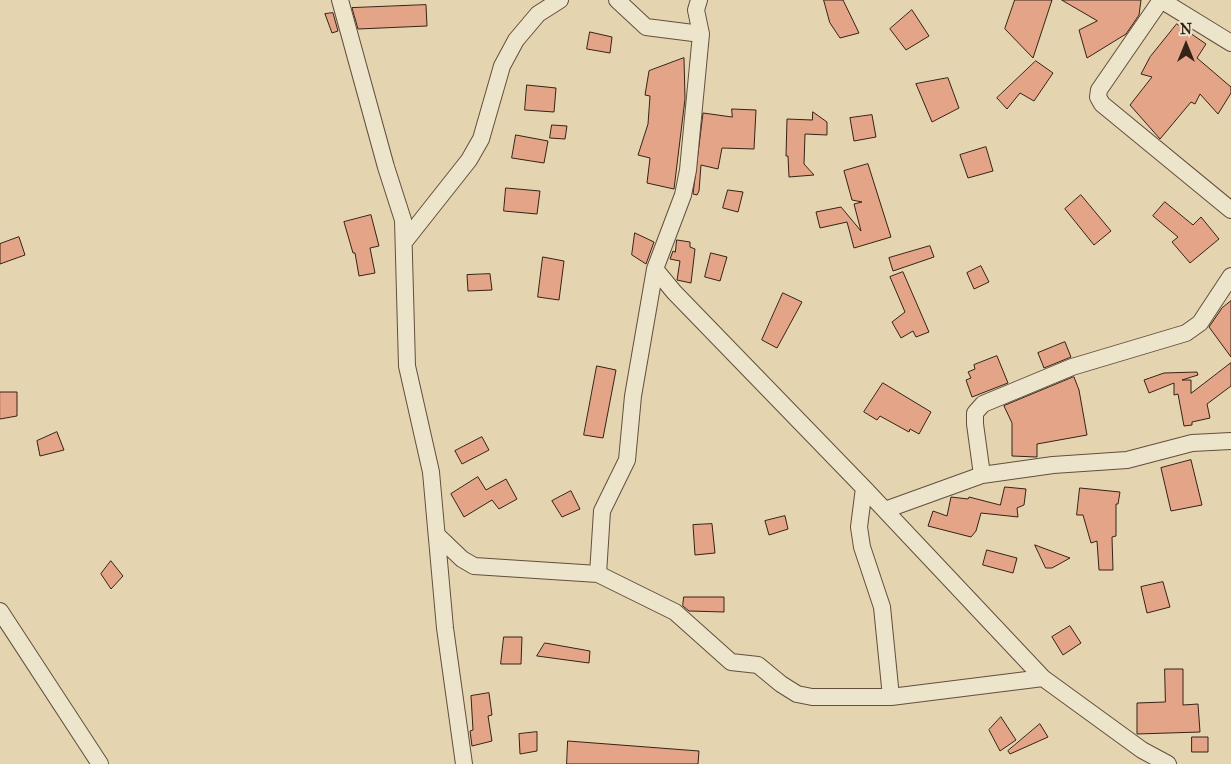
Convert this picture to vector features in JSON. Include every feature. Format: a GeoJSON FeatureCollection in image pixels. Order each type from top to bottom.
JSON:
{"type":"FeatureCollection","features":[{"type":"Feature","properties":{"kind":"street"},"geometry":{"type":"LineString","coordinates":[[340,0],[386,167],[404,220],[407,366],[431,472],[445,628],[464,764]]}},
{"type":"Feature","properties":{"kind":"street"},"geometry":{"type":"LineString","coordinates":[[405,241],[469,160],[481,139],[502,66],[516,40],[538,14],[560,0]]}},
{"type":"Feature","properties":{"kind":"street"},"geometry":{"type":"LineString","coordinates":[[617,0],[646,27],[701,34]]}},
{"type":"Feature","properties":{"kind":"street"},"geometry":{"type":"LineString","coordinates":[[598,574],[602,511],[627,460],[633,396],[655,269],[683,195],[701,34],[696,10],[699,0]]}},
{"type":"Feature","properties":{"kind":"street"},"geometry":{"type":"LineString","coordinates":[[1231,42],[1161,0],[1099,90],[1098,97],[1102,104],[1231,210]]}},
{"type":"Feature","properties":{"kind":"street"},"geometry":{"type":"LineString","coordinates":[[655,269],[674,292],[864,488],[1043,678],[1143,757],[1168,764]]}},
{"type":"Feature","properties":{"kind":"street"},"geometry":{"type":"LineString","coordinates":[[982,475],[975,413],[983,404],[1072,367],[1186,332],[1200,323],[1231,276]]}},
{"type":"Feature","properties":{"kind":"street"},"geometry":{"type":"LineString","coordinates":[[885,510],[982,475],[1052,465],[1127,460],[1192,444],[1231,441]]}},
{"type":"Feature","properties":{"kind":"street"},"geometry":{"type":"LineString","coordinates":[[864,488],[860,527],[861,540],[882,607],[891,697]]}},
{"type":"Feature","properties":{"kind":"street"},"geometry":{"type":"LineString","coordinates":[[437,535],[462,559],[474,566],[598,574],[675,612],[731,662],[758,665],[781,684],[797,694],[812,697],[891,697],[1043,678]]}},
{"type":"Feature","properties":{"kind":"street"},"geometry":{"type":"LineString","coordinates":[[0,611],[100,764]]}},
{"type":"Feature","properties":{"kind":"building"},"geometry":{"type":"Polygon","coordinates":[[[824,0],[843,0],[859,33],[840,38],[830,23],[824,0]]]}},
{"type":"Feature","properties":{"kind":"building"},"geometry":{"type":"Polygon","coordinates":[[[1015,0],[1052,0],[1033,58],[1005,29],[1015,0]]]}},
{"type":"Feature","properties":{"kind":"building"},"geometry":{"type":"Polygon","coordinates":[[[1062,0],[1141,0],[1139,15],[1126,34],[1087,58],[1079,30],[1097,21],[1062,0]]]}},
{"type":"Feature","properties":{"kind":"building"},"geometry":{"type":"Polygon","coordinates":[[[426,5],[427,26],[358,29],[352,8],[426,5]]]}},
{"type":"Feature","properties":{"kind":"building"},"geometry":{"type":"Polygon","coordinates":[[[912,10],[929,36],[906,50],[890,29],[912,10]]]}},
{"type":"Feature","properties":{"kind":"building"},"geometry":{"type":"Polygon","coordinates":[[[333,13],[338,31],[332,33],[325,14],[333,13]]]}},
{"type":"Feature","properties":{"kind":"building"},"geometry":{"type":"Polygon","coordinates":[[[1177,24],[1206,44],[1197,58],[1231,87],[1231,93],[1218,114],[1200,94],[1195,104],[1191,102],[1160,139],[1130,105],[1152,77],[1141,74],[1150,57],[1177,24]]]}},
{"type":"Feature","properties":{"kind":"building"},"geometry":{"type":"Polygon","coordinates":[[[590,32],[612,37],[610,53],[587,49],[590,32]]]}},
{"type":"Feature","properties":{"kind":"building"},"geometry":{"type":"Polygon","coordinates":[[[684,58],[685,99],[674,189],[647,183],[650,158],[638,155],[648,124],[650,96],[645,95],[649,71],[684,58]]]}},
{"type":"Feature","properties":{"kind":"building"},"geometry":{"type":"Polygon","coordinates":[[[1036,61],[1053,73],[1034,101],[1020,93],[1007,109],[997,98],[1036,61]]]}},
{"type":"Feature","properties":{"kind":"building"},"geometry":{"type":"Polygon","coordinates":[[[948,78],[959,108],[932,122],[916,84],[948,78]]]}},
{"type":"Feature","properties":{"kind":"building"},"geometry":{"type":"Polygon","coordinates":[[[527,85],[556,88],[554,112],[525,110],[527,85]]]}},
{"type":"Feature","properties":{"kind":"building"},"geometry":{"type":"Polygon","coordinates":[[[732,109],[756,110],[754,149],[722,148],[718,169],[701,165],[699,191],[697,195],[693,194],[703,113],[732,117],[732,109]]]}},
{"type":"Feature","properties":{"kind":"building"},"geometry":{"type":"Polygon","coordinates":[[[813,112],[827,122],[827,135],[805,134],[804,164],[814,175],[789,177],[788,156],[786,156],[787,119],[812,120],[813,112]]]}},
{"type":"Feature","properties":{"kind":"building"},"geometry":{"type":"Polygon","coordinates":[[[872,115],[876,137],[854,141],[850,118],[872,115]]]}},
{"type":"Feature","properties":{"kind":"building"},"geometry":{"type":"Polygon","coordinates":[[[552,125],[567,126],[565,139],[550,138],[552,125]]]}},
{"type":"Feature","properties":{"kind":"building"},"geometry":{"type":"Polygon","coordinates":[[[516,135],[548,141],[544,163],[512,158],[516,135]]]}},
{"type":"Feature","properties":{"kind":"building"},"geometry":{"type":"Polygon","coordinates":[[[986,147],[993,171],[968,178],[960,155],[986,147]]]}},
{"type":"Feature","properties":{"kind":"building"},"geometry":{"type":"Polygon","coordinates":[[[868,164],[891,237],[854,248],[847,222],[820,228],[816,212],[841,207],[861,231],[854,204],[862,202],[852,200],[844,171],[868,164]]]}},
{"type":"Feature","properties":{"kind":"building"},"geometry":{"type":"Polygon","coordinates":[[[506,188],[540,191],[537,214],[504,211],[506,188]]]}},
{"type":"Feature","properties":{"kind":"building"},"geometry":{"type":"Polygon","coordinates":[[[728,190],[743,192],[738,212],[723,208],[728,190]]]}},
{"type":"Feature","properties":{"kind":"building"},"geometry":{"type":"Polygon","coordinates":[[[1081,195],[1111,231],[1094,245],[1065,209],[1081,195]]]}},
{"type":"Feature","properties":{"kind":"building"},"geometry":{"type":"Polygon","coordinates":[[[1165,202],[1193,225],[1201,217],[1219,239],[1190,263],[1172,242],[1178,237],[1153,216],[1165,202]]]}},
{"type":"Feature","properties":{"kind":"building"},"geometry":{"type":"Polygon","coordinates":[[[371,215],[379,246],[370,248],[375,273],[359,276],[355,253],[353,253],[344,222],[371,215]]]}},
{"type":"Feature","properties":{"kind":"building"},"geometry":{"type":"Polygon","coordinates":[[[635,233],[654,242],[646,264],[632,255],[635,233]]]}},
{"type":"Feature","properties":{"kind":"building"},"geometry":{"type":"Polygon","coordinates":[[[19,237],[25,255],[0,264],[0,244],[19,237]]]}},
{"type":"Feature","properties":{"kind":"building"},"geometry":{"type":"Polygon","coordinates":[[[677,240],[690,242],[690,247],[695,249],[691,283],[677,280],[680,261],[670,259],[673,251],[675,252],[677,240]]]}},
{"type":"Feature","properties":{"kind":"building"},"geometry":{"type":"Polygon","coordinates":[[[930,246],[934,257],[893,271],[889,258],[930,246]]]}},
{"type":"Feature","properties":{"kind":"building"},"geometry":{"type":"Polygon","coordinates":[[[711,253],[727,257],[720,281],[705,277],[711,253]]]}},
{"type":"Feature","properties":{"kind":"building"},"geometry":{"type":"Polygon","coordinates":[[[543,257],[564,261],[559,300],[538,297],[543,257]]]}},
{"type":"Feature","properties":{"kind":"building"},"geometry":{"type":"Polygon","coordinates":[[[981,266],[989,282],[974,289],[967,273],[981,266]]]}},
{"type":"Feature","properties":{"kind":"building"},"geometry":{"type":"Polygon","coordinates":[[[903,272],[929,332],[916,337],[913,331],[901,338],[892,322],[905,312],[890,277],[903,272]]]}},
{"type":"Feature","properties":{"kind":"building"},"geometry":{"type":"Polygon","coordinates":[[[490,274],[492,290],[468,291],[467,275],[490,274]]]}},
{"type":"Feature","properties":{"kind":"building"},"geometry":{"type":"Polygon","coordinates":[[[783,293],[802,302],[777,348],[762,340],[783,293]]]}},
{"type":"Feature","properties":{"kind":"building"},"geometry":{"type":"Polygon","coordinates":[[[1231,301],[1231,357],[1209,327],[1222,308],[1231,301]]]}},
{"type":"Feature","properties":{"kind":"building"},"geometry":{"type":"Polygon","coordinates":[[[1065,342],[1071,357],[1044,368],[1038,353],[1065,342]]]}},
{"type":"Feature","properties":{"kind":"building"},"geometry":{"type":"Polygon","coordinates":[[[997,356],[1008,383],[972,397],[966,380],[971,378],[968,372],[975,369],[974,365],[997,356]]]}},
{"type":"Feature","properties":{"kind":"building"},"geometry":{"type":"Polygon","coordinates":[[[1231,363],[1231,386],[1207,404],[1210,418],[1192,422],[1192,425],[1184,426],[1178,394],[1174,395],[1174,383],[1149,393],[1144,380],[1164,373],[1197,372],[1198,375],[1182,380],[1191,380],[1191,393],[1231,363]]]}},
{"type":"Feature","properties":{"kind":"building"},"geometry":{"type":"Polygon","coordinates":[[[597,366],[616,370],[603,438],[584,435],[597,366]]]}},
{"type":"Feature","properties":{"kind":"building"},"geometry":{"type":"Polygon","coordinates":[[[1074,377],[1079,390],[1087,435],[1037,444],[1037,457],[1012,456],[1012,423],[1004,406],[1074,377]]]}},
{"type":"Feature","properties":{"kind":"building"},"geometry":{"type":"Polygon","coordinates":[[[883,383],[931,412],[919,434],[910,429],[909,432],[880,416],[877,420],[864,412],[883,383]]]}},
{"type":"Feature","properties":{"kind":"building"},"geometry":{"type":"Polygon","coordinates":[[[0,392],[17,392],[17,416],[0,419],[0,392]]]}},
{"type":"Feature","properties":{"kind":"building"},"geometry":{"type":"Polygon","coordinates":[[[57,432],[64,450],[40,456],[37,441],[57,432]]]}},
{"type":"Feature","properties":{"kind":"building"},"geometry":{"type":"Polygon","coordinates":[[[482,437],[489,450],[462,464],[455,451],[482,437]]]}},
{"type":"Feature","properties":{"kind":"building"},"geometry":{"type":"Polygon","coordinates":[[[1191,460],[1202,505],[1171,511],[1161,468],[1191,460]]]}},
{"type":"Feature","properties":{"kind":"building"},"geometry":{"type":"Polygon","coordinates":[[[478,477],[486,490],[506,479],[517,499],[499,509],[492,500],[464,517],[451,494],[478,477]]]}},
{"type":"Feature","properties":{"kind":"building"},"geometry":{"type":"Polygon","coordinates":[[[1005,487],[1026,489],[1024,505],[1017,508],[1018,517],[981,513],[976,531],[971,537],[928,526],[933,511],[947,516],[951,497],[968,499],[969,497],[1000,505],[1005,487]]]}},
{"type":"Feature","properties":{"kind":"building"},"geometry":{"type":"Polygon","coordinates":[[[1080,488],[1120,492],[1118,504],[1116,504],[1116,536],[1112,537],[1113,570],[1099,570],[1097,541],[1091,543],[1083,515],[1077,515],[1080,488]]]}},
{"type":"Feature","properties":{"kind":"building"},"geometry":{"type":"Polygon","coordinates":[[[571,491],[580,509],[562,517],[552,501],[571,491]]]}},
{"type":"Feature","properties":{"kind":"building"},"geometry":{"type":"Polygon","coordinates":[[[785,516],[788,529],[769,535],[765,521],[785,516]]]}},
{"type":"Feature","properties":{"kind":"building"},"geometry":{"type":"Polygon","coordinates":[[[712,524],[715,553],[695,555],[693,525],[712,524]]]}},
{"type":"Feature","properties":{"kind":"building"},"geometry":{"type":"Polygon","coordinates":[[[1035,545],[1070,558],[1052,568],[1046,568],[1035,545]]]}},
{"type":"Feature","properties":{"kind":"building"},"geometry":{"type":"Polygon","coordinates":[[[987,550],[1017,558],[1013,573],[983,565],[987,550]]]}},
{"type":"Feature","properties":{"kind":"building"},"geometry":{"type":"Polygon","coordinates":[[[111,561],[123,576],[111,589],[101,574],[111,561]]]}},
{"type":"Feature","properties":{"kind":"building"},"geometry":{"type":"Polygon","coordinates":[[[1163,582],[1170,607],[1147,613],[1141,587],[1163,582]]]}},
{"type":"Feature","properties":{"kind":"building"},"geometry":{"type":"Polygon","coordinates":[[[684,597],[724,597],[724,612],[689,611],[683,606],[684,597]]]}},
{"type":"Feature","properties":{"kind":"building"},"geometry":{"type":"Polygon","coordinates":[[[1070,626],[1081,643],[1063,655],[1052,637],[1070,626]]]}},
{"type":"Feature","properties":{"kind":"building"},"geometry":{"type":"Polygon","coordinates":[[[504,637],[522,637],[521,664],[501,664],[504,637]]]}},
{"type":"Feature","properties":{"kind":"building"},"geometry":{"type":"Polygon","coordinates":[[[545,643],[590,651],[589,663],[537,656],[545,643]]]}},
{"type":"Feature","properties":{"kind":"building"},"geometry":{"type":"Polygon","coordinates":[[[1165,669],[1183,669],[1183,705],[1198,704],[1200,732],[1137,734],[1137,703],[1165,702],[1165,669]]]}},
{"type":"Feature","properties":{"kind":"building"},"geometry":{"type":"Polygon","coordinates":[[[489,693],[492,715],[488,716],[492,741],[472,746],[470,731],[473,730],[471,696],[489,693]]]}},
{"type":"Feature","properties":{"kind":"building"},"geometry":{"type":"Polygon","coordinates":[[[1001,717],[1016,740],[1000,751],[989,730],[1001,717]]]}},
{"type":"Feature","properties":{"kind":"building"},"geometry":{"type":"Polygon","coordinates":[[[1040,724],[1048,737],[1010,754],[1008,751],[1040,724]]]}},
{"type":"Feature","properties":{"kind":"building"},"geometry":{"type":"Polygon","coordinates":[[[537,732],[537,751],[520,754],[519,734],[537,732]]]}},
{"type":"Feature","properties":{"kind":"building"},"geometry":{"type":"Polygon","coordinates":[[[1192,737],[1208,737],[1208,752],[1192,752],[1192,737]]]}},
{"type":"Feature","properties":{"kind":"building"},"geometry":{"type":"Polygon","coordinates":[[[568,741],[699,751],[698,764],[567,764],[568,741]]]}}]}
